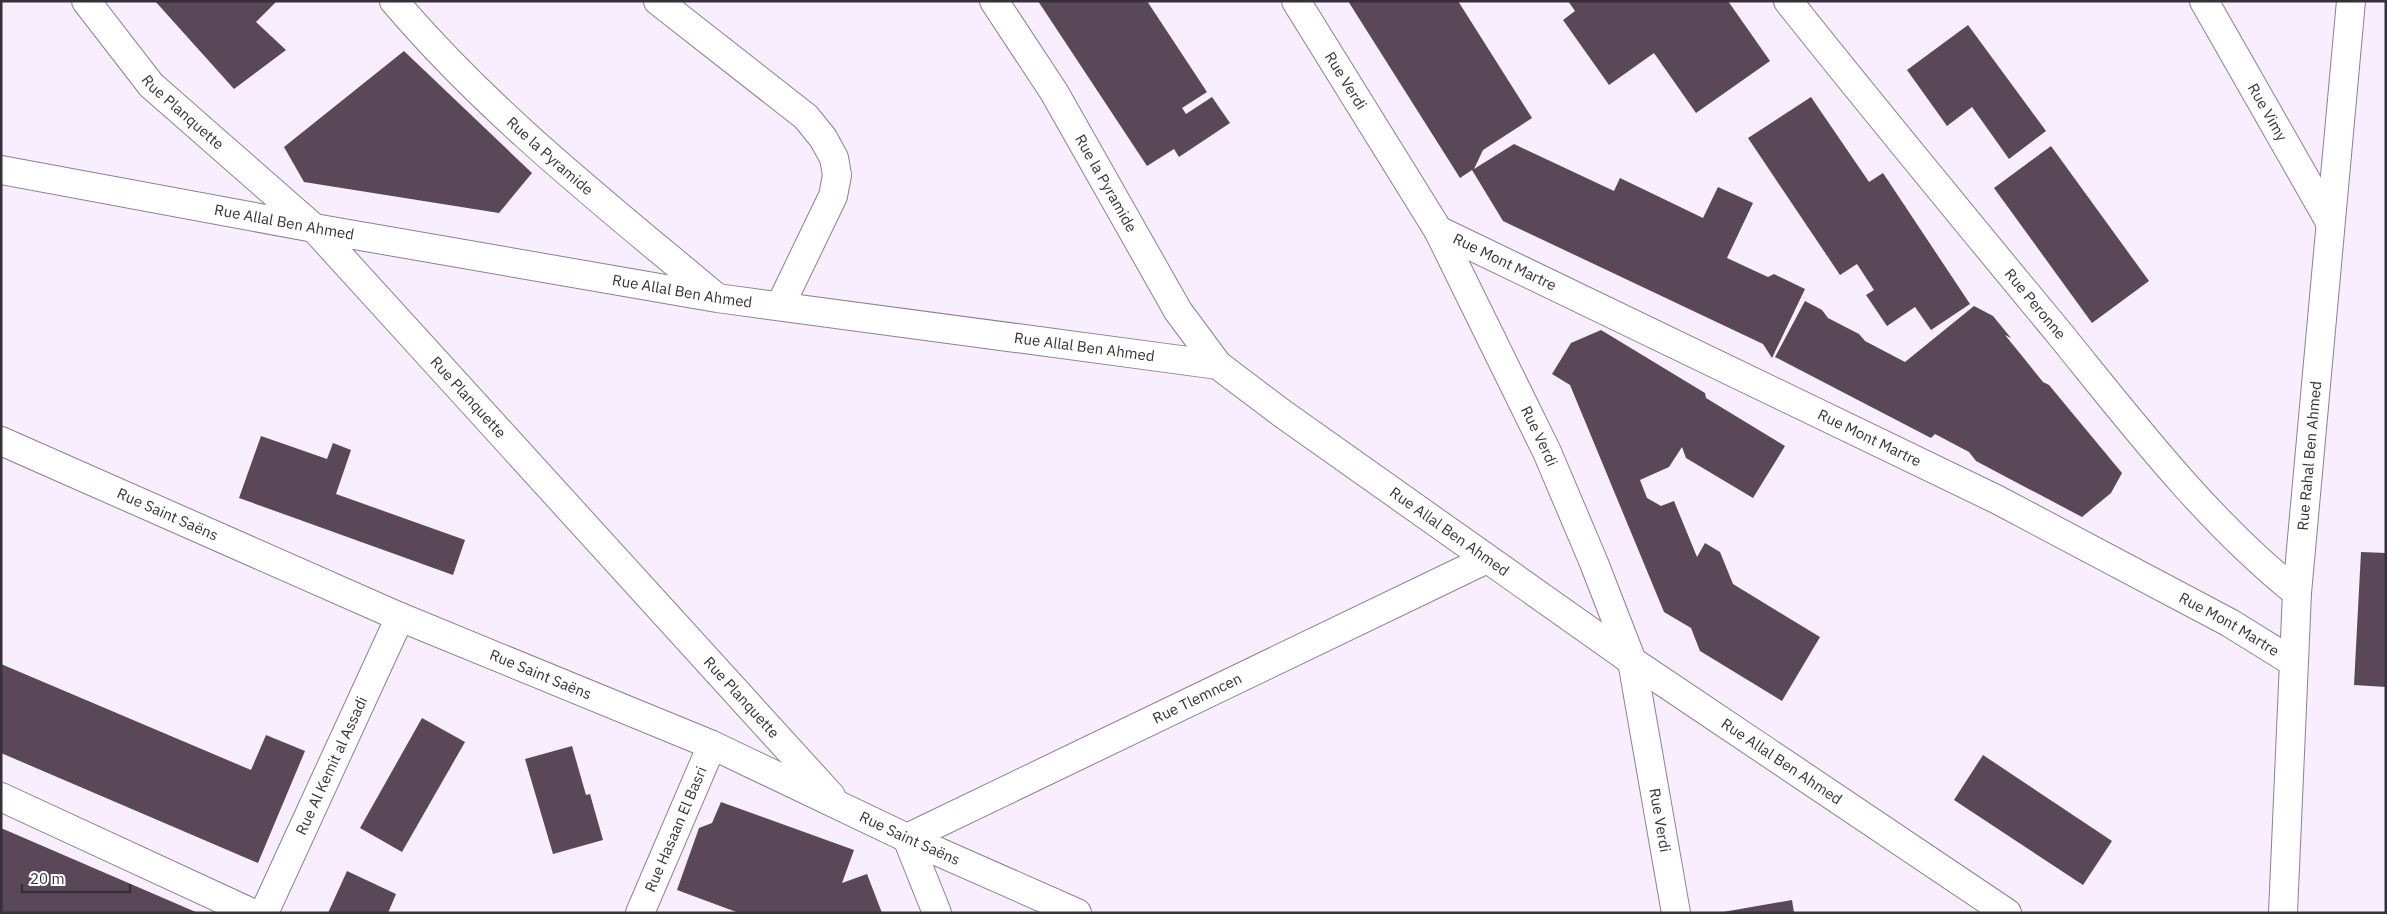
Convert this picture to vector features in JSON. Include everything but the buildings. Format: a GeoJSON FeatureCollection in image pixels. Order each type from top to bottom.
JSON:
{"type":"FeatureCollection","features":[{"type":"Feature","properties":{"kind":"street","name":"Rue Planquette"},"geometry":{"type":"LineString","coordinates":[[86,1],[151,85],[314,228],[841,807]]}},
{"type":"Feature","properties":{"kind":"street","name":"Rue la Pyramide"},"geometry":{"type":"LineString","coordinates":[[394,1],[429,42],[504,118],[717,298]]}},
{"type":"Feature","properties":{"kind":"street"},"geometry":{"type":"LineString","coordinates":[[658,1],[806,117],[823,138],[834,158],[837,175],[833,196],[780,306]]}},
{"type":"Feature","properties":{"kind":"street","name":"Rue la Pyramide"},"geometry":{"type":"LineString","coordinates":[[994,1],[1054,92],[1178,311],[1218,365]]}},
{"type":"Feature","properties":{"kind":"street","name":"Rue Verdi"},"geometry":{"type":"LineString","coordinates":[[1296,1],[1438,230],[1547,452],[1632,661],[1676,913]]}},
{"type":"Feature","properties":{"kind":"street","name":"Rue Peronne"},"geometry":{"type":"LineString","coordinates":[[1788,1],[1893,134],[2142,435],[2236,538],[2297,593]]}},
{"type":"Feature","properties":{"kind":"street","name":"Rue Vimy"},"geometry":{"type":"LineString","coordinates":[[2204,1],[2330,222]]}},
{"type":"Feature","properties":{"kind":"street","name":"Rue Rahal Ben Ahmed"},"geometry":{"type":"LineString","coordinates":[[2283,913],[2297,593],[2351,1]]}},
{"type":"Feature","properties":{"kind":"street","name":"Rue Allal Ben Ahmed"},"geometry":{"type":"LineString","coordinates":[[1,170],[314,228],[717,298],[1218,365],[1283,414],[1632,661],[2007,913]]}},
{"type":"Feature","properties":{"kind":"street","name":"Rue Mont Martre"},"geometry":{"type":"LineString","coordinates":[[1438,230],[1996,499],[2230,623],[2293,662]]}},
{"type":"Feature","properties":{"kind":"street","name":"Rue Saint Saëns"},"geometry":{"type":"LineString","coordinates":[[1,441],[400,617],[712,745],[907,838],[1076,913]]}},
{"type":"Feature","properties":{"kind":"street","name":"Rue Tlemncen"},"geometry":{"type":"LineString","coordinates":[[907,838],[1487,559]]}},
{"type":"Feature","properties":{"kind":"street","name":"Rue Al Kemit al Assadi"},"geometry":{"type":"LineString","coordinates":[[264,913],[400,617]]}},
{"type":"Feature","properties":{"kind":"street","name":"Rue Hasaan El Basri"},"geometry":{"type":"LineString","coordinates":[[640,913],[712,745]]}},
{"type":"Feature","properties":{"kind":"street"},"geometry":{"type":"LineString","coordinates":[[1,797],[252,913]]}},
{"type":"Feature","properties":{"kind":"street"},"geometry":{"type":"LineString","coordinates":[[907,838],[937,913]]}}]}
